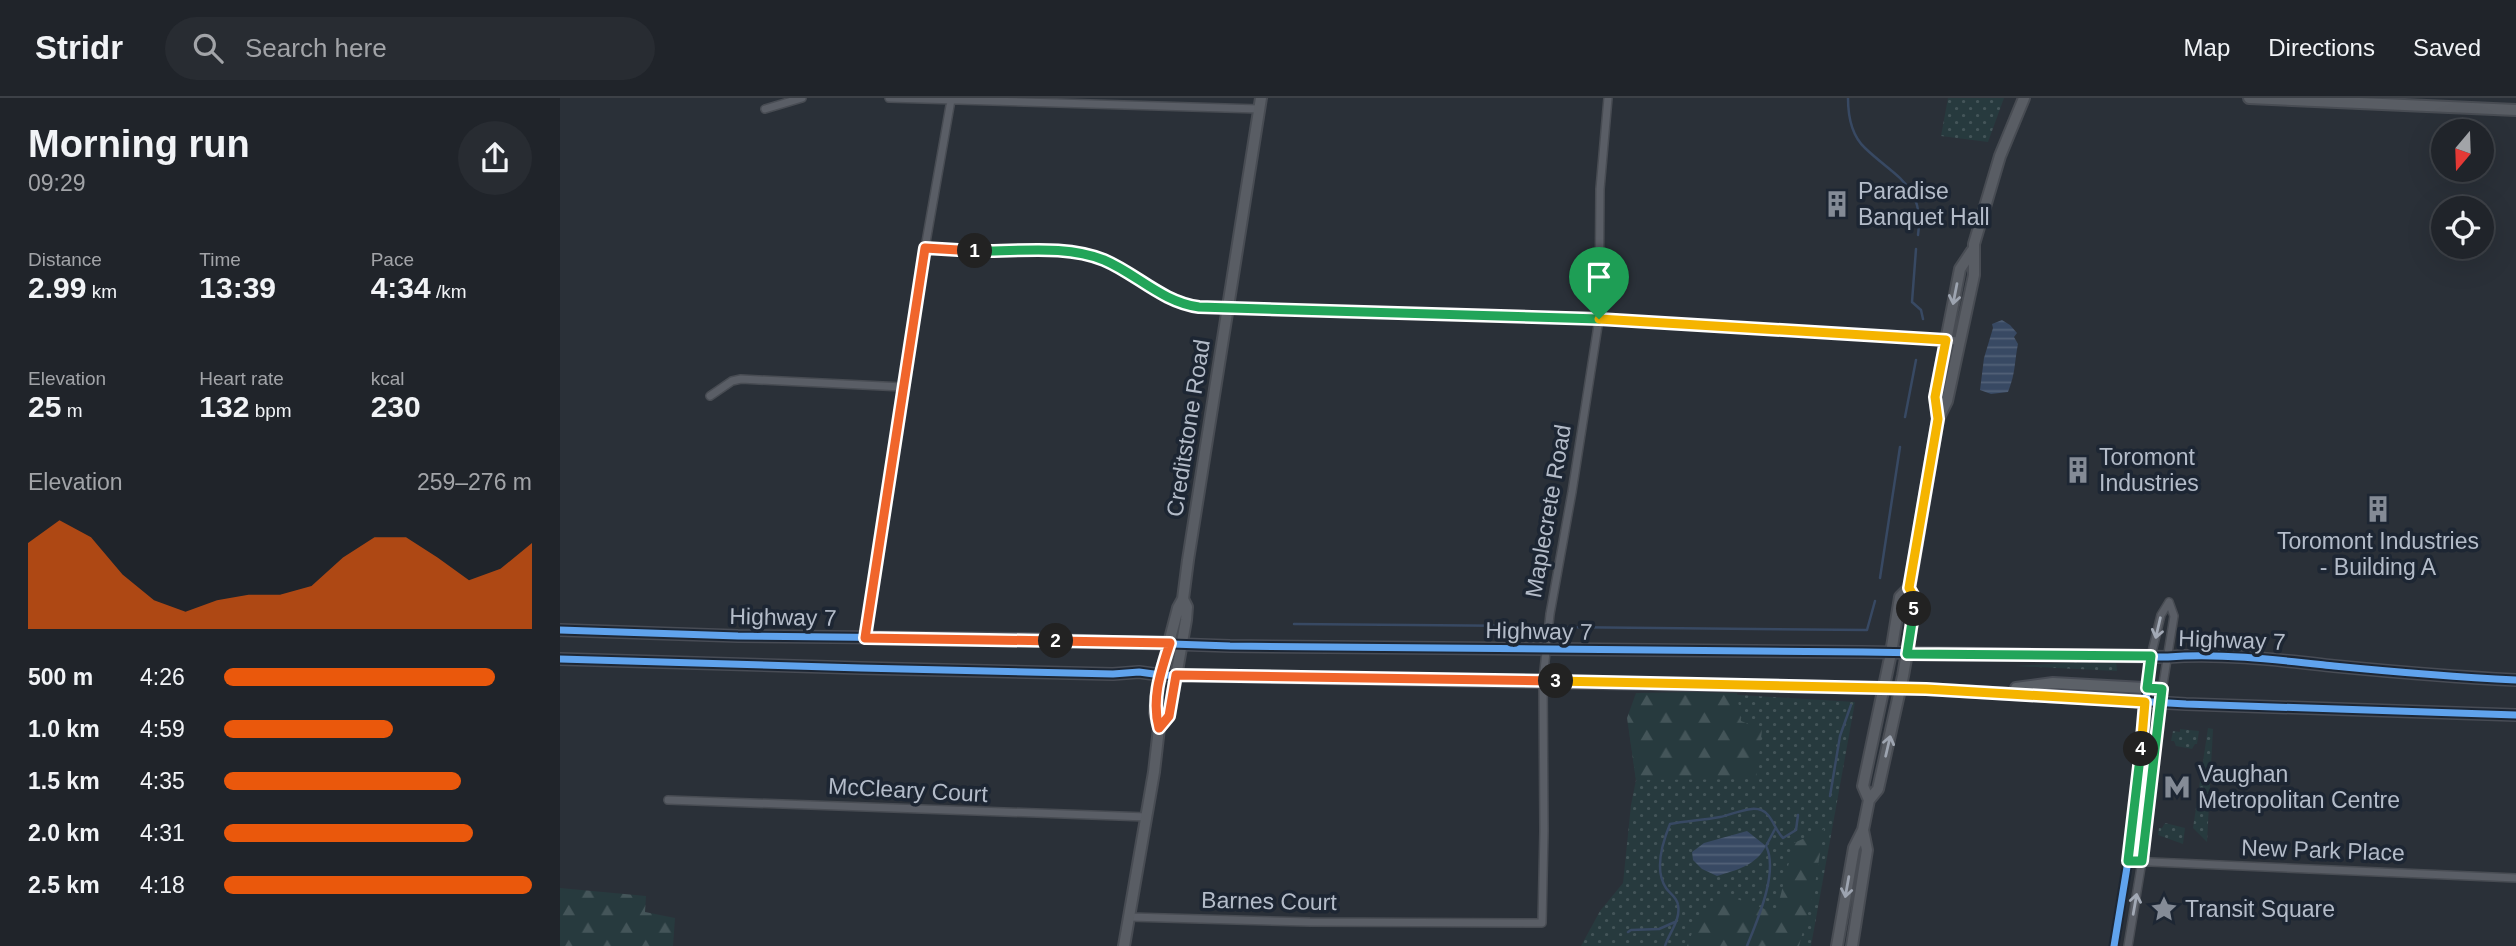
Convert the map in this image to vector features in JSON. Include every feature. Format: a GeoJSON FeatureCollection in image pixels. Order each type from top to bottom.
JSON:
{"type":"FeatureCollection","features":[{"type":"Feature","properties":{"kind":"main road"},"geometry":{"type":"LineString","coordinates":[[1938,419],[1935,397],[1960,269],[1972,251],[2000,156],[2024,98]]}},
{"type":"Feature","properties":{"kind":"main road"},"geometry":{"type":"LineString","coordinates":[[2249,98],[2516,110]]}},
{"type":"Feature","properties":{"kind":"main road","name":"Creditstone Road"},"geometry":{"type":"LineString","coordinates":[[1124,946],[1147,817],[1159,728],[1155,713],[1161,674],[1176,644],[1187,607],[1184,599],[1188,560],[1260,104]]}},
{"type":"Feature","properties":{"kind":"main road"},"geometry":{"type":"LineString","coordinates":[[1869,800],[1863,786],[1900,597],[1909,588],[1938,419],[1947,401],[1974,275],[1972,251]]}},
{"type":"Feature","properties":{"kind":"main road"},"geometry":{"type":"LineString","coordinates":[[1837,946],[1854,848],[1863,830],[1869,800],[1878,789],[1901,689],[1916,600],[1909,588]]}},
{"type":"Feature","properties":{"kind":"main road","name":"Highway 7"},"geometry":{"type":"LineString","coordinates":[[560,630],[1545,650],[2168,657],[2193,655],[2430,676],[2516,680]]}},
{"type":"Feature","properties":{"kind":"main road","name":"Creditstone Road"},"geometry":{"type":"LineString","coordinates":[[1159,728],[1169,716],[1176,675],[1176,644]]}},
{"type":"Feature","properties":{"kind":"main road","name":"Highway 7"},"geometry":{"type":"LineString","coordinates":[[560,659],[1114,674],[1139,672],[1176,675],[1543,680],[1992,691],[2160,703],[2516,715]]}},
{"type":"Feature","properties":{"kind":"main road"},"geometry":{"type":"LineString","coordinates":[[1992,691],[2053,684],[2162,689]]}},
{"type":"Feature","properties":{"kind":"main road"},"geometry":{"type":"LineString","coordinates":[[1852,946],[1867,850],[1863,830]]}},
{"type":"Feature","properties":{"kind":"street"},"geometry":{"type":"LineString","coordinates":[[765,110],[802,98]]}},
{"type":"Feature","properties":{"kind":"street"},"geometry":{"type":"LineString","coordinates":[[889,98],[1260,104]]}},
{"type":"Feature","properties":{"kind":"street","name":"Maplecrete Road"},"geometry":{"type":"LineString","coordinates":[[1408,922],[1542,923],[1545,650],[1599,319],[1600,189],[1608,98]]}},
{"type":"Feature","properties":{"kind":"street"},"geometry":{"type":"LineString","coordinates":[[865,638],[925,248],[951,100]]}},
{"type":"Feature","properties":{"kind":"street"},"geometry":{"type":"LineString","coordinates":[[925,248],[1060,251],[1098,258],[1119,267],[1177,303],[1199,307],[1599,319],[1959,341]]}},
{"type":"Feature","properties":{"kind":"street"},"geometry":{"type":"LineString","coordinates":[[710,396],[732,381],[741,379],[903,387]]}},
{"type":"Feature","properties":{"kind":"street"},"geometry":{"type":"LineString","coordinates":[[2114,946],[2128,861],[2151,656],[2161,615],[2169,602],[2174,616],[2160,703],[2142,861],[2128,946]]}},
{"type":"Feature","properties":{"kind":"street","name":"McCleary Court"},"geometry":{"type":"LineString","coordinates":[[668,800],[1147,817]]}},
{"type":"Feature","properties":{"kind":"street","name":"New Park Place"},"geometry":{"type":"LineString","coordinates":[[2128,861],[2516,878]]}},
{"type":"Feature","properties":{"kind":"street","name":"Barnes Court"},"geometry":{"type":"LineString","coordinates":[[1129,917],[1408,922]]}},
{"type":"Feature","properties":{"kind":"green space"},"geometry":{"type":"Polygon","coordinates":[[[1948,98],[2004,98],[1988,142],[1941,136],[1948,98]]]}},
{"type":"Feature","properties":{"kind":"green space"},"geometry":{"type":"Polygon","coordinates":[[[2116,661],[2117,671],[2015,666],[2116,661]]]}},
{"type":"Feature","properties":{"kind":"green space"},"geometry":{"type":"Polygon","coordinates":[[[1691,692],[1855,702],[1811,946],[1581,946],[1600,911],[1623,883],[1636,780],[1629,730],[1691,692]]]}},
{"type":"Feature","properties":{"kind":"green space"},"geometry":{"type":"Polygon","coordinates":[[[1636,693],[1737,693],[1741,721],[1762,730],[1756,782],[1753,779],[1636,780],[1627,718],[1636,693]]]}},
{"type":"Feature","properties":{"kind":"green space"},"geometry":{"type":"Polygon","coordinates":[[[2208,728],[2213,729],[2207,842],[2193,828],[2208,728]]]}},
{"type":"Feature","properties":{"kind":"green space"},"geometry":{"type":"Polygon","coordinates":[[[2180,729],[2199,731],[2197,744],[2192,749],[2176,746],[2174,741],[2171,741],[2173,731],[2180,732],[2180,729]]]}},
{"type":"Feature","properties":{"kind":"green space"},"geometry":{"type":"Polygon","coordinates":[[[2165,823],[2185,828],[2183,844],[2158,835],[2159,828],[2165,823]]]}},
{"type":"Feature","properties":{"kind":"green space"},"geometry":{"type":"Polygon","coordinates":[[[1824,829],[1814,890],[1799,946],[1687,946],[1697,920],[1723,894],[1776,913],[1794,843],[1824,829]]]}},
{"type":"Feature","properties":{"kind":"green space"},"geometry":{"type":"Polygon","coordinates":[[[560,888],[646,896],[645,912],[675,918],[673,946],[560,946],[560,888]]]}},
{"type":"Feature","properties":{"kind":"water"},"geometry":{"type":"Polygon","coordinates":[[[2002,320],[2017,333],[2014,337],[2018,344],[2008,392],[1991,394],[1980,390],[1984,358],[1992,324],[2002,320]]]}},
{"type":"Feature","properties":{"kind":"water"},"geometry":{"type":"Polygon","coordinates":[[[1747,831],[1766,846],[1757,858],[1745,866],[1717,876],[1702,869],[1693,860],[1692,852],[1704,843],[1747,831]]]}},
{"type":"Feature","properties":{"kind":"waterway"},"geometry":{"type":"LineString","coordinates":[[1848,98],[1856,137],[1897,175],[1912,193],[1917,204],[1918,235]]}},
{"type":"Feature","properties":{"kind":"waterway"},"geometry":{"type":"LineString","coordinates":[[1916,249],[1912,302],[1921,310],[1923,319]]}},
{"type":"Feature","properties":{"kind":"waterway"},"geometry":{"type":"LineString","coordinates":[[1905,417],[1916,360]]}},
{"type":"Feature","properties":{"kind":"waterway"},"geometry":{"type":"LineString","coordinates":[[1880,578],[1900,447]]}},
{"type":"Feature","properties":{"kind":"waterway"},"geometry":{"type":"LineString","coordinates":[[1556,627],[1867,630],[1875,601]]}},
{"type":"Feature","properties":{"kind":"waterway"},"geometry":{"type":"LineString","coordinates":[[1294,624],[1540,626]]}},
{"type":"Feature","properties":{"kind":"waterway"},"geometry":{"type":"LineString","coordinates":[[1830,796],[1840,736],[1851,705]]}},
{"type":"Feature","properties":{"kind":"waterway"},"geometry":{"type":"LineString","coordinates":[[1665,946],[1678,911],[1676,900],[1662,881],[1660,864],[1662,847],[1670,824],[1758,809],[1768,815],[1783,838],[1796,830],[1798,815]]}},
{"type":"Feature","properties":{"kind":"waterway"},"geometry":{"type":"LineString","coordinates":[[1747,946],[1765,896],[1770,869],[1766,846],[1775,829]]}},
{"type":"Feature","properties":{"kind":"waterway"},"geometry":{"type":"LineString","coordinates":[[1628,932],[1659,929],[1675,922]]}},
{"type":"Feature","properties":{"kind":"cycle path"},"geometry":{"type":"LineString","coordinates":[[560,630],[738,636],[1026,639],[1230,646],[2209,656],[2516,680]]}},
{"type":"Feature","properties":{"kind":"cycle path"},"geometry":{"type":"LineString","coordinates":[[2114,946],[2128,861],[2151,656]]}},
{"type":"Feature","properties":{"kind":"cycle path"},"geometry":{"type":"LineString","coordinates":[[560,659],[1113,674],[1139,672],[1161,675],[1926,689],[2186,704],[2516,715]]}},
{"type":"Feature","properties":{"kind":"place","name":"Paradise Banquet Hall"},"geometry":{"type":"Point","coordinates":[1837,204]}},
{"type":"Feature","properties":{"kind":"place","name":"Toromont Industries"},"geometry":{"type":"Point","coordinates":[2078,470]}},
{"type":"Feature","properties":{"kind":"place","name":"Toromont Industries - Building A"},"geometry":{"type":"Point","coordinates":[2378,509]}},
{"type":"Feature","properties":{"kind":"place","name":"Vaughan Metropolitan Centre"},"geometry":{"type":"Point","coordinates":[2177,787]}},
{"type":"Feature","properties":{"kind":"place","name":"Transit Square"},"geometry":{"type":"Point","coordinates":[2164,909]}},
{"type":"Feature","properties":{"kind":"route"},"geometry":{"type":"LineString","coordinates":[[925,248],[1060,251],[1098,258],[1133,275],[1154,291],[1187,306],[1599,319],[1946,340],[1935,397],[1938,419],[1909,588],[1916,600],[1907,654],[2151,656],[2147,688],[2162,689],[2142,861],[2128,861],[2145,702],[1926,689],[1176,675],[1169,716],[1159,728],[1155,713],[1157,689],[1170,643],[865,638],[925,248]]}}]}
